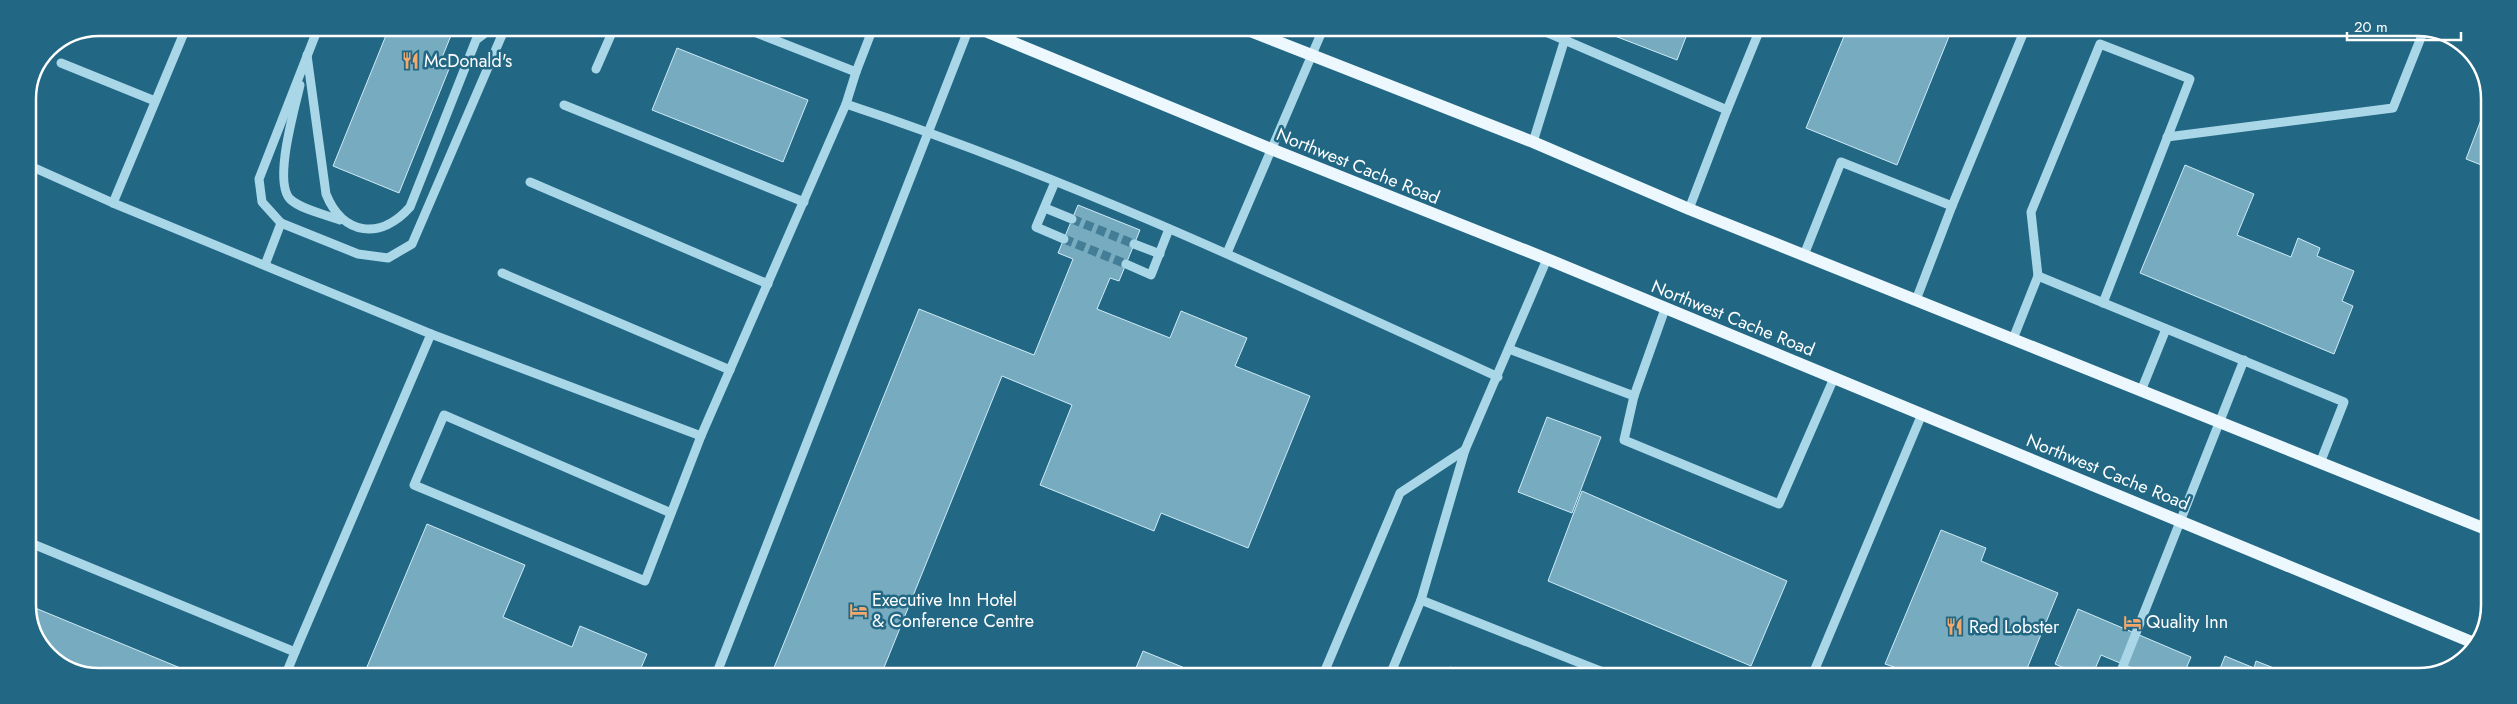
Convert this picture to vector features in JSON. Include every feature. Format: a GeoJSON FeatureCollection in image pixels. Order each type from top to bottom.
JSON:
{"type":"FeatureCollection","features":[{"type":"Feature","properties":{"kind":"main road","name":"Northwest Cache Road"},"geometry":{"type":"LineString","coordinates":[[997,36],[1270,149],[1547,259],[2469,641]]}},
{"type":"Feature","properties":{"kind":"main road"},"geometry":{"type":"LineString","coordinates":[[1262,36],[1533,142],[1689,209],[2481,527]]}},
{"type":"Feature","properties":{"kind":"street"},"geometry":{"type":"LineString","coordinates":[[113,203],[183,36]]}},
{"type":"Feature","properties":{"kind":"street"},"geometry":{"type":"LineString","coordinates":[[314,36],[259,179],[262,202],[281,223],[358,254],[388,258],[412,244],[502,36]]}},
{"type":"Feature","properties":{"kind":"street"},"geometry":{"type":"LineString","coordinates":[[306,55],[283,169],[284,185],[290,199],[314,212],[371,230],[398,221],[410,207],[476,40],[481,36]]}},
{"type":"Feature","properties":{"kind":"street"},"geometry":{"type":"LineString","coordinates":[[596,69],[610,36]]}},
{"type":"Feature","properties":{"kind":"street"},"geometry":{"type":"LineString","coordinates":[[764,36],[856,72]]}},
{"type":"Feature","properties":{"kind":"street"},"geometry":{"type":"LineString","coordinates":[[671,513],[444,415],[414,485],[645,581],[701,436],[846,104],[856,72],[871,36]]}},
{"type":"Feature","properties":{"kind":"street"},"geometry":{"type":"LineString","coordinates":[[719,668],[930,131],[965,36]]}},
{"type":"Feature","properties":{"kind":"street"},"geometry":{"type":"LineString","coordinates":[[1226,252],[1320,36]]}},
{"type":"Feature","properties":{"kind":"street"},"geometry":{"type":"LineString","coordinates":[[1558,36],[1727,110]]}},
{"type":"Feature","properties":{"kind":"street"},"geometry":{"type":"LineString","coordinates":[[1689,209],[1757,36]]}},
{"type":"Feature","properties":{"kind":"street"},"geometry":{"type":"LineString","coordinates":[[1916,300],[1952,206],[2023,36]]}},
{"type":"Feature","properties":{"kind":"street"},"geometry":{"type":"LineString","coordinates":[[2167,137],[2393,108],[2421,36]]}},
{"type":"Feature","properties":{"kind":"street"},"geometry":{"type":"LineString","coordinates":[[1533,142],[1564,38]]}},
{"type":"Feature","properties":{"kind":"street"},"geometry":{"type":"LineString","coordinates":[[2013,339],[2038,276],[2031,212],[2100,44],[2190,79],[2103,303]]}},
{"type":"Feature","properties":{"kind":"street"},"geometry":{"type":"LineString","coordinates":[[306,55],[326,194],[332,208],[341,220]]}},
{"type":"Feature","properties":{"kind":"street"},"geometry":{"type":"LineString","coordinates":[[61,63],[155,101]]}},
{"type":"Feature","properties":{"kind":"street"},"geometry":{"type":"LineString","coordinates":[[846,104],[930,131],[1169,228],[1498,376]]}},
{"type":"Feature","properties":{"kind":"street"},"geometry":{"type":"LineString","coordinates":[[564,105],[804,202]]}},
{"type":"Feature","properties":{"kind":"street"},"geometry":{"type":"LineString","coordinates":[[1804,255],[1841,162],[1952,206]]}},
{"type":"Feature","properties":{"kind":"street"},"geometry":{"type":"LineString","coordinates":[[36,169],[113,203],[431,334],[701,436]]}},
{"type":"Feature","properties":{"kind":"street"},"geometry":{"type":"LineString","coordinates":[[530,182],[768,284]]}},
{"type":"Feature","properties":{"kind":"street"},"geometry":{"type":"LineString","coordinates":[[1055,182],[1036,227],[1064,239]]}},
{"type":"Feature","properties":{"kind":"street"},"geometry":{"type":"LineString","coordinates":[[1044,208],[1072,219]]}},
{"type":"Feature","properties":{"kind":"street"},"geometry":{"type":"LineString","coordinates":[[265,265],[281,223]]}},
{"type":"Feature","properties":{"kind":"street"},"geometry":{"type":"LineString","coordinates":[[1126,264],[1151,274],[1169,228]]}},
{"type":"Feature","properties":{"kind":"street"},"geometry":{"type":"LineString","coordinates":[[1134,244],[1160,254]]}},
{"type":"Feature","properties":{"kind":"street"},"geometry":{"type":"LineString","coordinates":[[1393,668],[1421,600],[1465,450],[1547,259]]}},
{"type":"Feature","properties":{"kind":"street"},"geometry":{"type":"LineString","coordinates":[[502,273],[730,370]]}},
{"type":"Feature","properties":{"kind":"street"},"geometry":{"type":"LineString","coordinates":[[2038,276],[2344,402],[2320,463]]}},
{"type":"Feature","properties":{"kind":"street"},"geometry":{"type":"LineString","coordinates":[[1665,309],[1634,396],[1624,440],[1779,504],[1834,378]]}},
{"type":"Feature","properties":{"kind":"street"},"geometry":{"type":"LineString","coordinates":[[2141,391],[2166,329]]}},
{"type":"Feature","properties":{"kind":"street"},"geometry":{"type":"LineString","coordinates":[[288,668],[431,334]]}},
{"type":"Feature","properties":{"kind":"street"},"geometry":{"type":"LineString","coordinates":[[1509,349],[1634,396]]}},
{"type":"Feature","properties":{"kind":"street"},"geometry":{"type":"LineString","coordinates":[[2122,668],[2244,360]]}},
{"type":"Feature","properties":{"kind":"street"},"geometry":{"type":"LineString","coordinates":[[1815,668],[1922,414]]}},
{"type":"Feature","properties":{"kind":"street"},"geometry":{"type":"LineString","coordinates":[[1326,668],[1400,494],[1465,450]]}},
{"type":"Feature","properties":{"kind":"street"},"geometry":{"type":"LineString","coordinates":[[36,545],[295,652]]}},
{"type":"Feature","properties":{"kind":"street"},"geometry":{"type":"LineString","coordinates":[[1421,600],[1593,668]]}},
{"type":"Feature","properties":{"kind":"building"},"geometry":{"type":"Polygon","coordinates":[[[386,36],[451,36],[439,65],[449,69],[399,193],[333,166],[386,36]]]}},
{"type":"Feature","properties":{"kind":"building"},"geometry":{"type":"Polygon","coordinates":[[[1615,36],[1686,36],[1677,60],[1615,36]]]}},
{"type":"Feature","properties":{"kind":"building"},"geometry":{"type":"Polygon","coordinates":[[[1844,36],[1949,36],[1897,165],[1806,128],[1844,36]]]}},
{"type":"Feature","properties":{"kind":"building"},"geometry":{"type":"Polygon","coordinates":[[[677,48],[808,100],[783,162],[652,110],[677,48]]]}},
{"type":"Feature","properties":{"kind":"building"},"geometry":{"type":"Polygon","coordinates":[[[2481,120],[2481,165],[2466,159],[2481,120]]]}},
{"type":"Feature","properties":{"kind":"building"},"geometry":{"type":"Polygon","coordinates":[[[2185,165],[2254,194],[2237,235],[2291,257],[2298,238],[2320,248],[2317,256],[2354,271],[2342,301],[2353,306],[2334,354],[2140,273],[2185,165]]]}},
{"type":"Feature","properties":{"kind":"building"},"geometry":{"type":"Polygon","coordinates":[[[1078,205],[1140,230],[1119,281],[1110,278],[1097,309],[1170,338],[1181,311],[1247,338],[1235,366],[1310,396],[1248,548],[1161,513],[1154,531],[1040,485],[1072,405],[1002,376],[884,668],[774,668],[919,309],[1034,355],[1073,259],[1058,253],[1078,205]]]}},
{"type":"Feature","properties":{"kind":"building"},"geometry":{"type":"Polygon","coordinates":[[[1547,417],[1601,437],[1572,513],[1518,492],[1547,417]]]}},
{"type":"Feature","properties":{"kind":"building"},"geometry":{"type":"Polygon","coordinates":[[[1582,491],[1787,581],[1751,666],[1548,581],[1582,491]]]}},
{"type":"Feature","properties":{"kind":"building"},"geometry":{"type":"Polygon","coordinates":[[[427,524],[525,565],[503,617],[572,647],[580,626],[647,654],[641,668],[367,668],[427,524]]]}},
{"type":"Feature","properties":{"kind":"building"},"geometry":{"type":"Polygon","coordinates":[[[1941,530],[1986,548],[1981,561],[2058,593],[2027,668],[1897,668],[1885,664],[1941,530]]]}},
{"type":"Feature","properties":{"kind":"building"},"geometry":{"type":"Polygon","coordinates":[[[36,608],[180,668],[99,668],[75,663],[52,646],[41,629],[36,608]]]}},
{"type":"Feature","properties":{"kind":"building"},"geometry":{"type":"Polygon","coordinates":[[[2078,609],[2191,657],[2186,668],[2132,668],[2101,655],[2095,668],[2064,668],[2055,664],[2078,609]]]}},
{"type":"Feature","properties":{"kind":"building"},"geometry":{"type":"Polygon","coordinates":[[[1143,651],[1185,668],[1136,668],[1143,651]]]}},
{"type":"Feature","properties":{"kind":"building"},"geometry":{"type":"Polygon","coordinates":[[[2225,656],[2254,668],[2220,668],[2225,656]]]}},
{"type":"Feature","properties":{"kind":"building"},"geometry":{"type":"Polygon","coordinates":[[[2256,661],[2274,668],[2254,668],[2256,661]]]}},
{"type":"Feature","properties":{"kind":"tunnel"},"geometry":{"type":"LineString","coordinates":[[1072,219],[1134,244]]}},
{"type":"Feature","properties":{"kind":"tunnel"},"geometry":{"type":"LineString","coordinates":[[1064,239],[1126,264]]}},
{"type":"Feature","properties":{"kind":"place","name":"McDonald's"},"geometry":{"type":"Point","coordinates":[410,61]}},
{"type":"Feature","properties":{"kind":"place","name":"Executive Inn Hotel & Conference Centre"},"geometry":{"type":"Point","coordinates":[858,610]}},
{"type":"Feature","properties":{"kind":"place","name":"Quality Inn"},"geometry":{"type":"Point","coordinates":[2132,622]}},
{"type":"Feature","properties":{"kind":"place","name":"Red Lobster"},"geometry":{"type":"Point","coordinates":[1955,627]}}]}
